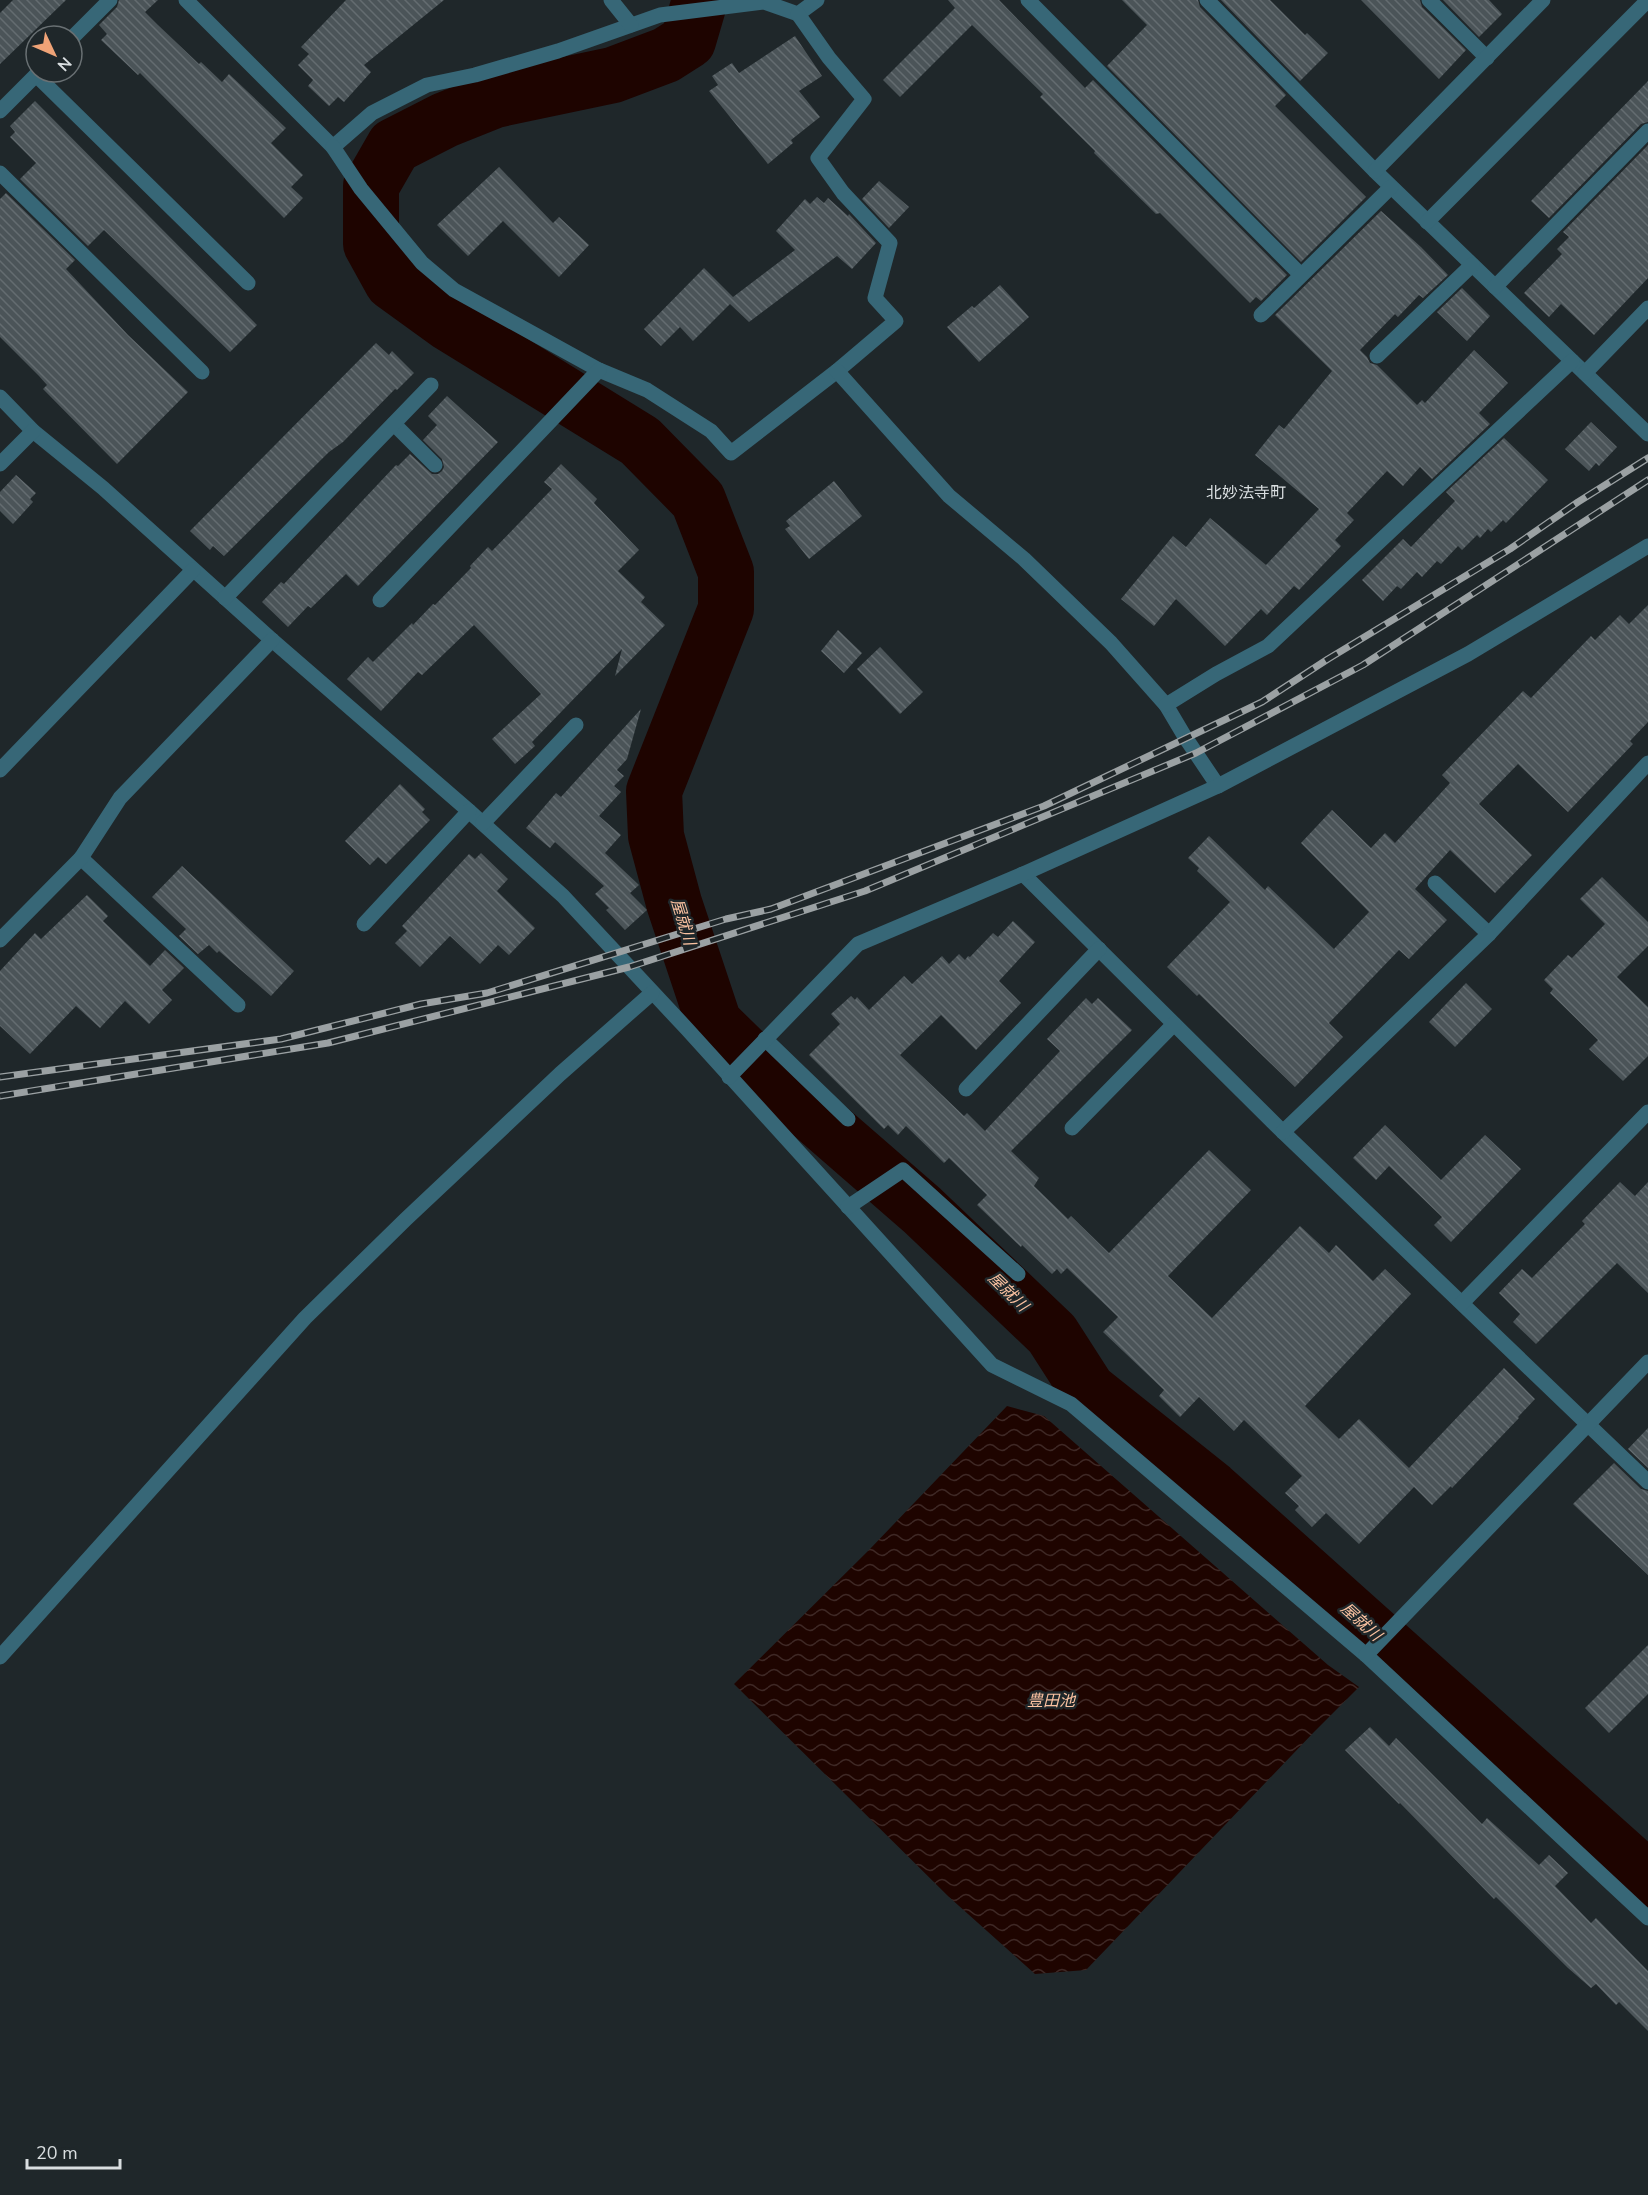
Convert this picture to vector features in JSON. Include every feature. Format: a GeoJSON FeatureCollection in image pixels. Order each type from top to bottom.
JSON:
{"type":"FeatureCollection","features":[{"type":"Feature","properties":{"kind":"street"},"geometry":{"type":"LineString","coordinates":[[84,26],[110,0]]}},
{"type":"Feature","properties":{"kind":"street"},"geometry":{"type":"LineString","coordinates":[[186,0],[333,147],[361,189],[422,263],[454,290],[599,370],[647,390],[711,431],[731,453],[837,371],[896,321],[875,298],[890,243],[843,193],[818,158],[864,99],[829,58],[798,14],[764,2],[715,10],[660,15],[558,51],[475,75],[427,85],[372,113],[333,147]]}},
{"type":"Feature","properties":{"kind":"street"},"geometry":{"type":"LineString","coordinates":[[611,0],[631,26]]}},
{"type":"Feature","properties":{"kind":"street"},"geometry":{"type":"LineString","coordinates":[[798,14],[817,0]]}},
{"type":"Feature","properties":{"kind":"street"},"geometry":{"type":"LineString","coordinates":[[1028,0],[1301,275]]}},
{"type":"Feature","properties":{"kind":"street"},"geometry":{"type":"LineString","coordinates":[[1207,0],[1391,187],[1648,434]]}},
{"type":"Feature","properties":{"kind":"street"},"geometry":{"type":"LineString","coordinates":[[1430,0],[1487,58]]}},
{"type":"Feature","properties":{"kind":"street"},"geometry":{"type":"LineString","coordinates":[[1375,171],[1543,0]]}},
{"type":"Feature","properties":{"kind":"street"},"geometry":{"type":"LineString","coordinates":[[1427,222],[1648,0]]}},
{"type":"Feature","properties":{"kind":"street"},"geometry":{"type":"LineString","coordinates":[[0,111],[27,84]]}},
{"type":"Feature","properties":{"kind":"street"},"geometry":{"type":"LineString","coordinates":[[47,84],[248,283]]}},
{"type":"Feature","properties":{"kind":"street"},"geometry":{"type":"LineString","coordinates":[[1495,287],[1648,131]]}},
{"type":"Feature","properties":{"kind":"street"},"geometry":{"type":"LineString","coordinates":[[0,173],[202,372]]}},
{"type":"Feature","properties":{"kind":"street"},"geometry":{"type":"LineString","coordinates":[[1261,315],[1391,187]]}},
{"type":"Feature","properties":{"kind":"street"},"geometry":{"type":"LineString","coordinates":[[1377,356],[1472,265]]}},
{"type":"Feature","properties":{"kind":"street"},"geometry":{"type":"LineString","coordinates":[[1585,373],[1648,308]]}},
{"type":"Feature","properties":{"kind":"street"},"geometry":{"type":"LineString","coordinates":[[1166,705],[1268,646],[1572,361]]}},
{"type":"Feature","properties":{"kind":"street"},"geometry":{"type":"LineString","coordinates":[[380,600],[599,370]]}},
{"type":"Feature","properties":{"kind":"street"},"geometry":{"type":"LineString","coordinates":[[837,371],[950,496],[1024,559],[1111,643],[1166,705],[1218,786]]}},
{"type":"Feature","properties":{"kind":"street"},"geometry":{"type":"LineString","coordinates":[[225,598],[431,385]]}},
{"type":"Feature","properties":{"kind":"street"},"geometry":{"type":"LineString","coordinates":[[0,397],[33,431],[102,488],[272,640],[470,811],[563,896],[992,1365],[1071,1404],[1366,1655],[1648,1917]]}},
{"type":"Feature","properties":{"kind":"street"},"geometry":{"type":"LineString","coordinates":[[394,424],[435,465]]}},
{"type":"Feature","properties":{"kind":"street"},"geometry":{"type":"LineString","coordinates":[[0,464],[33,431]]}},
{"type":"Feature","properties":{"kind":"street"},"geometry":{"type":"LineString","coordinates":[[729,1077],[858,944],[1023,874],[1218,786],[1468,654],[1648,546]]}},
{"type":"Feature","properties":{"kind":"street"},"geometry":{"type":"LineString","coordinates":[[0,770],[193,570]]}},
{"type":"Feature","properties":{"kind":"street"},"geometry":{"type":"LineString","coordinates":[[0,940],[81,858],[120,798],[272,640]]}},
{"type":"Feature","properties":{"kind":"street"},"geometry":{"type":"LineString","coordinates":[[483,823],[576,725]]}},
{"type":"Feature","properties":{"kind":"street"},"geometry":{"type":"LineString","coordinates":[[1283,1132],[1489,934],[1648,763]]}},
{"type":"Feature","properties":{"kind":"street"},"geometry":{"type":"LineString","coordinates":[[364,924],[470,811]]}},
{"type":"Feature","properties":{"kind":"street"},"geometry":{"type":"LineString","coordinates":[[81,858],[238,1005]]}},
{"type":"Feature","properties":{"kind":"street"},"geometry":{"type":"LineString","coordinates":[[1023,874],[1283,1132],[1648,1482]]}},
{"type":"Feature","properties":{"kind":"street"},"geometry":{"type":"LineString","coordinates":[[1435,883],[1489,934]]}},
{"type":"Feature","properties":{"kind":"street"},"geometry":{"type":"LineString","coordinates":[[966,1089],[1099,949]]}},
{"type":"Feature","properties":{"kind":"street"},"geometry":{"type":"LineString","coordinates":[[0,1658],[305,1318],[543,1090],[652,993]]}},
{"type":"Feature","properties":{"kind":"street"},"geometry":{"type":"LineString","coordinates":[[1072,1128],[1174,1024]]}},
{"type":"Feature","properties":{"kind":"street"},"geometry":{"type":"LineString","coordinates":[[762,1042],[848,1119]]}},
{"type":"Feature","properties":{"kind":"street"},"geometry":{"type":"LineString","coordinates":[[1462,1303],[1648,1112]]}},
{"type":"Feature","properties":{"kind":"street"},"geometry":{"type":"LineString","coordinates":[[848,1208],[903,1170],[1018,1274]]}},
{"type":"Feature","properties":{"kind":"street"},"geometry":{"type":"LineString","coordinates":[[1366,1655],[1648,1362]]}},
{"type":"Feature","properties":{"kind":"water","name":"豊田池"},"geometry":{"type":"Polygon","coordinates":[[[1007,1406],[1044,1416],[1328,1665],[1359,1687],[1086,1970],[1035,1974],[949,1897],[734,1684],[869,1550],[1007,1406]]]}},
{"type":"Feature","properties":{"kind":"building"},"geometry":{"type":"Polygon","coordinates":[[[13,0],[66,0],[41,24],[24,24],[24,41],[0,64],[0,13],[13,0]]]}},
{"type":"Feature","properties":{"kind":"building"},"geometry":{"type":"Polygon","coordinates":[[[119,0],[158,0],[145,12],[199,64],[201,62],[222,82],[229,74],[286,128],[271,143],[303,175],[291,187],[303,198],[284,218],[140,73],[138,75],[101,40],[107,34],[99,25],[117,7],[119,0]]]}},
{"type":"Feature","properties":{"kind":"building"},"geometry":{"type":"Polygon","coordinates":[[[346,0],[444,0],[364,65],[371,72],[344,102],[338,97],[329,106],[308,86],[313,80],[298,65],[309,54],[301,47],[346,0]]]}},
{"type":"Feature","properties":{"kind":"building"},"geometry":{"type":"Polygon","coordinates":[[[948,0],[999,0],[1085,88],[1093,80],[1287,275],[1261,301],[1256,297],[1250,303],[1160,213],[1156,214],[1094,153],[1095,151],[1040,97],[1043,94],[972,25],[900,97],[883,80],[955,8],[948,0]]]}},
{"type":"Feature","properties":{"kind":"building"},"geometry":{"type":"Polygon","coordinates":[[[1122,0],[1198,0],[1200,7],[1286,95],[1275,106],[1366,197],[1301,262],[1107,66],[1147,25],[1122,0]]]}},
{"type":"Feature","properties":{"kind":"building"},"geometry":{"type":"Polygon","coordinates":[[[1221,0],[1270,0],[1305,35],[1307,33],[1328,53],[1300,81],[1221,0]]]}},
{"type":"Feature","properties":{"kind":"building"},"geometry":{"type":"Polygon","coordinates":[[[1361,0],[1420,0],[1422,7],[1466,50],[1439,79],[1361,0]]]}},
{"type":"Feature","properties":{"kind":"building"},"geometry":{"type":"Polygon","coordinates":[[[1443,0],[1489,0],[1502,14],[1479,37],[1443,0]]]}},
{"type":"Feature","properties":{"kind":"building"},"geometry":{"type":"Polygon","coordinates":[[[795,36],[822,76],[799,91],[820,117],[791,140],[793,143],[768,164],[709,91],[718,85],[712,76],[732,63],[739,73],[795,36]]]}},
{"type":"Feature","properties":{"kind":"building"},"geometry":{"type":"Polygon","coordinates":[[[1648,81],[1648,122],[1641,124],[1549,218],[1531,201],[1648,81]]]}},
{"type":"Feature","properties":{"kind":"building"},"geometry":{"type":"Polygon","coordinates":[[[35,101],[257,325],[230,352],[104,230],[88,246],[20,179],[36,163],[10,137],[15,132],[10,126],[35,101]]]}},
{"type":"Feature","properties":{"kind":"building"},"geometry":{"type":"Polygon","coordinates":[[[1648,145],[1648,278],[1594,335],[1561,304],[1549,317],[1524,293],[1562,254],[1557,249],[1569,237],[1563,232],[1648,145]]]}},
{"type":"Feature","properties":{"kind":"building"},"geometry":{"type":"Polygon","coordinates":[[[499,167],[553,223],[559,217],[589,245],[559,277],[503,221],[468,256],[437,225],[499,167]]]}},
{"type":"Feature","properties":{"kind":"building"},"geometry":{"type":"Polygon","coordinates":[[[879,181],[909,207],[889,228],[862,199],[879,181]]]}},
{"type":"Feature","properties":{"kind":"building"},"geometry":{"type":"Polygon","coordinates":[[[6,193],[75,260],[66,269],[128,335],[188,392],[117,464],[43,389],[47,385],[0,337],[0,199],[6,193]]]}},
{"type":"Feature","properties":{"kind":"building"},"geometry":{"type":"Polygon","coordinates":[[[817,197],[824,203],[828,198],[848,216],[849,214],[876,243],[852,269],[837,256],[749,322],[730,304],[693,341],[680,327],[661,346],[644,329],[704,268],[733,297],[795,250],[776,231],[805,199],[810,204],[817,197]]]}},
{"type":"Feature","properties":{"kind":"building"},"geometry":{"type":"Polygon","coordinates":[[[1381,211],[1448,275],[1423,298],[1419,295],[1398,317],[1395,314],[1360,350],[1370,363],[1377,365],[1417,405],[1422,400],[1425,403],[1474,350],[1508,383],[1479,413],[1490,424],[1432,479],[1420,467],[1403,486],[1387,471],[1347,513],[1354,520],[1335,540],[1341,546],[1299,590],[1294,586],[1267,615],[1261,609],[1225,646],[1176,599],[1154,626],[1121,599],[1173,536],[1186,547],[1210,518],[1266,565],[1319,509],[1255,455],[1279,425],[1284,429],[1332,371],[1275,315],[1381,211]]]}},
{"type":"Feature","properties":{"kind":"building"},"geometry":{"type":"Polygon","coordinates":[[[1000,285],[1029,317],[979,362],[947,327],[972,306],[974,308],[1000,285]]]}},
{"type":"Feature","properties":{"kind":"building"},"geometry":{"type":"Polygon","coordinates":[[[1462,288],[1490,316],[1467,341],[1437,312],[1462,288]]]}},
{"type":"Feature","properties":{"kind":"building"},"geometry":{"type":"Polygon","coordinates":[[[376,343],[389,355],[392,351],[414,373],[343,442],[329,452],[224,556],[213,546],[210,550],[190,531],[376,343]]]}},
{"type":"Feature","properties":{"kind":"building"},"geometry":{"type":"Polygon","coordinates":[[[447,396],[498,442],[358,586],[346,574],[311,608],[308,606],[288,627],[262,602],[281,582],[284,584],[396,465],[398,466],[410,454],[432,474],[442,471],[444,467],[442,459],[423,440],[437,425],[428,416],[447,396]]]}},
{"type":"Feature","properties":{"kind":"building"},"geometry":{"type":"Polygon","coordinates":[[[1591,422],[1617,447],[1599,466],[1596,463],[1589,471],[1565,449],[1591,422]]]}},
{"type":"Feature","properties":{"kind":"building"},"geometry":{"type":"Polygon","coordinates":[[[1504,438],[1548,480],[1506,523],[1503,520],[1491,532],[1488,529],[1480,538],[1477,535],[1462,550],[1458,546],[1441,564],[1437,561],[1422,577],[1417,572],[1401,589],[1397,586],[1383,601],[1362,580],[1403,539],[1411,547],[1455,501],[1446,492],[1504,438]]]}},
{"type":"Feature","properties":{"kind":"building"},"geometry":{"type":"Polygon","coordinates":[[[561,464],[597,499],[594,503],[639,550],[618,571],[645,597],[641,602],[665,625],[615,676],[622,649],[532,742],[535,746],[515,764],[492,739],[541,694],[474,625],[422,675],[418,672],[381,711],[347,679],[368,657],[373,662],[412,623],[413,625],[433,604],[435,605],[488,547],[492,551],[552,489],[544,482],[561,464]]]}},
{"type":"Feature","properties":{"kind":"building"},"geometry":{"type":"Polygon","coordinates":[[[16,475],[36,493],[30,499],[33,502],[13,524],[0,511],[0,492],[16,475]]]}},
{"type":"Feature","properties":{"kind":"building"},"geometry":{"type":"Polygon","coordinates":[[[834,481],[862,516],[809,559],[785,529],[790,526],[786,521],[834,481]]]}},
{"type":"Feature","properties":{"kind":"building"},"geometry":{"type":"Polygon","coordinates":[[[1648,605],[1648,722],[1630,741],[1633,744],[1568,812],[1518,764],[1479,804],[1532,855],[1495,893],[1450,850],[1415,889],[1447,920],[1409,959],[1399,950],[1329,1023],[1343,1037],[1295,1087],[1199,994],[1197,996],[1167,967],[1230,902],[1197,871],[1199,868],[1188,858],[1209,836],[1265,890],[1268,886],[1334,949],[1369,912],[1301,843],[1332,810],[1371,848],[1385,833],[1395,843],[1450,783],[1442,775],[1523,691],[1531,698],[1591,636],[1595,640],[1620,615],[1629,624],[1648,605]]]}},
{"type":"Feature","properties":{"kind":"building"},"geometry":{"type":"Polygon","coordinates":[[[838,630],[862,653],[844,673],[821,651],[838,630]]]}},
{"type":"Feature","properties":{"kind":"building"},"geometry":{"type":"Polygon","coordinates":[[[880,647],[923,692],[900,714],[857,669],[880,647]]]}},
{"type":"Feature","properties":{"kind":"building"},"geometry":{"type":"Polygon","coordinates":[[[641,709],[627,759],[617,770],[624,776],[614,786],[621,792],[599,816],[621,835],[605,853],[639,885],[630,893],[647,910],[625,930],[595,894],[604,886],[555,842],[550,848],[526,828],[556,793],[561,797],[641,709]]]}},
{"type":"Feature","properties":{"kind":"building"},"geometry":{"type":"Polygon","coordinates":[[[400,784],[425,809],[422,812],[430,820],[386,864],[378,857],[370,865],[345,841],[400,784]]]}},
{"type":"Feature","properties":{"kind":"building"},"geometry":{"type":"Polygon","coordinates":[[[481,853],[508,879],[497,891],[535,928],[509,955],[498,945],[480,964],[450,936],[420,967],[395,943],[407,931],[402,926],[469,854],[475,859],[481,853]]]}},
{"type":"Feature","properties":{"kind":"building"},"geometry":{"type":"Polygon","coordinates":[[[182,866],[294,971],[271,996],[209,945],[198,954],[179,936],[186,929],[152,897],[182,866]]]}},
{"type":"Feature","properties":{"kind":"building"},"geometry":{"type":"Polygon","coordinates":[[[1602,877],[1648,922],[1648,946],[1617,977],[1648,1007],[1648,1056],[1623,1081],[1589,1049],[1598,1040],[1550,993],[1553,989],[1544,980],[1568,955],[1572,958],[1605,924],[1580,899],[1602,877]]]}},
{"type":"Feature","properties":{"kind":"building"},"geometry":{"type":"Polygon","coordinates":[[[87,895],[108,916],[103,921],[150,966],[165,950],[184,968],[162,990],[172,1000],[149,1024],[125,1001],[100,1028],[76,1006],[30,1054],[0,1026],[0,971],[35,933],[41,939],[87,895]]]}},
{"type":"Feature","properties":{"kind":"building"},"geometry":{"type":"Polygon","coordinates":[[[1013,921],[1035,942],[999,981],[1021,1003],[976,1050],[941,1015],[900,1055],[964,1116],[967,1113],[985,1131],[1060,1051],[1047,1039],[1086,998],[1092,1004],[1098,998],[1132,1030],[1011,1151],[1039,1178],[1034,1186],[1068,1219],[1071,1216],[1109,1253],[1209,1150],[1251,1190],[1168,1276],[1212,1318],[1300,1226],[1329,1253],[1336,1245],[1373,1281],[1385,1269],[1411,1294],[1305,1406],[1339,1439],[1359,1419],[1409,1468],[1504,1368],[1535,1399],[1452,1488],[1451,1486],[1432,1505],[1414,1487],[1359,1544],[1326,1513],[1312,1527],[1295,1510],[1299,1506],[1285,1493],[1302,1476],[1244,1420],[1234,1431],[1199,1397],[1180,1417],[1159,1396],[1164,1390],[1103,1332],[1118,1317],[1067,1268],[1061,1274],[1057,1269],[1052,1274],[1022,1245],[1021,1247],[977,1205],[987,1195],[949,1158],[944,1163],[906,1126],[898,1135],[888,1125],[884,1129],[809,1055],[840,1024],[831,1014],[851,996],[855,1000],[857,997],[869,1010],[904,976],[912,984],[942,956],[949,964],[959,954],[965,960],[993,933],[998,937],[1013,921]]]}},
{"type":"Feature","properties":{"kind":"building"},"geometry":{"type":"Polygon","coordinates":[[[1466,983],[1492,1009],[1455,1047],[1429,1022],[1466,983]]]}},
{"type":"Feature","properties":{"kind":"building"},"geometry":{"type":"Polygon","coordinates":[[[1385,1125],[1441,1180],[1485,1135],[1521,1169],[1451,1242],[1434,1225],[1442,1217],[1389,1166],[1376,1180],[1353,1158],[1385,1125]]]}},
{"type":"Feature","properties":{"kind":"building"},"geometry":{"type":"Polygon","coordinates":[[[1620,1182],[1635,1196],[1648,1182],[1648,1293],[1617,1263],[1536,1344],[1513,1322],[1520,1314],[1499,1293],[1522,1269],[1532,1278],[1585,1224],[1582,1221],[1620,1182]]]}},
{"type":"Feature","properties":{"kind":"building"},"geometry":{"type":"Polygon","coordinates":[[[1648,1428],[1648,1468],[1628,1449],[1648,1428]]]}},
{"type":"Feature","properties":{"kind":"building"},"geometry":{"type":"Polygon","coordinates":[[[1614,1463],[1641,1489],[1648,1491],[1648,1575],[1573,1504],[1614,1463]]]}},
{"type":"Feature","properties":{"kind":"building"},"geometry":{"type":"Polygon","coordinates":[[[1648,1645],[1648,1694],[1609,1733],[1585,1708],[1648,1645]]]}},
{"type":"Feature","properties":{"kind":"building"},"geometry":{"type":"Polygon","coordinates":[[[1370,1727],[1389,1746],[1396,1738],[1482,1824],[1487,1818],[1539,1865],[1549,1855],[1568,1873],[1555,1886],[1591,1923],[1596,1918],[1648,1971],[1648,2031],[1619,2002],[1616,2005],[1596,1984],[1591,1988],[1568,1968],[1496,1897],[1494,1899],[1345,1750],[1370,1727]]]}},
{"type":"Feature","properties":{"kind":"waterway","name":"屋就川"},"geometry":{"type":"LineString","coordinates":[[700,0],[688,41],[666,55],[613,75],[495,100],[445,120],[394,146],[371,186],[371,244],[392,282],[450,324],[640,441],[698,500],[726,572],[726,609],[654,791],[656,836],[674,903],[714,1023],[769,1077],[922,1210],[1052,1334],[1088,1390],[1212,1489],[1648,1879]]}},
{"type":"Feature","properties":{"kind":"railway"},"geometry":{"type":"LineString","coordinates":[[0,1077],[281,1039],[421,1004],[487,993],[726,919],[771,909],[1044,806],[1262,702],[1328,659],[1510,549],[1578,502],[1648,458]]}},
{"type":"Feature","properties":{"kind":"railway"},"geometry":{"type":"LineString","coordinates":[[0,1096],[328,1043],[629,967],[865,891],[1196,753],[1363,665],[1648,480]]}},
{"type":"Feature","properties":{"kind":"district","name":"北妙法寺町"},"geometry":{"type":"Point","coordinates":[1246,493]}}]}
